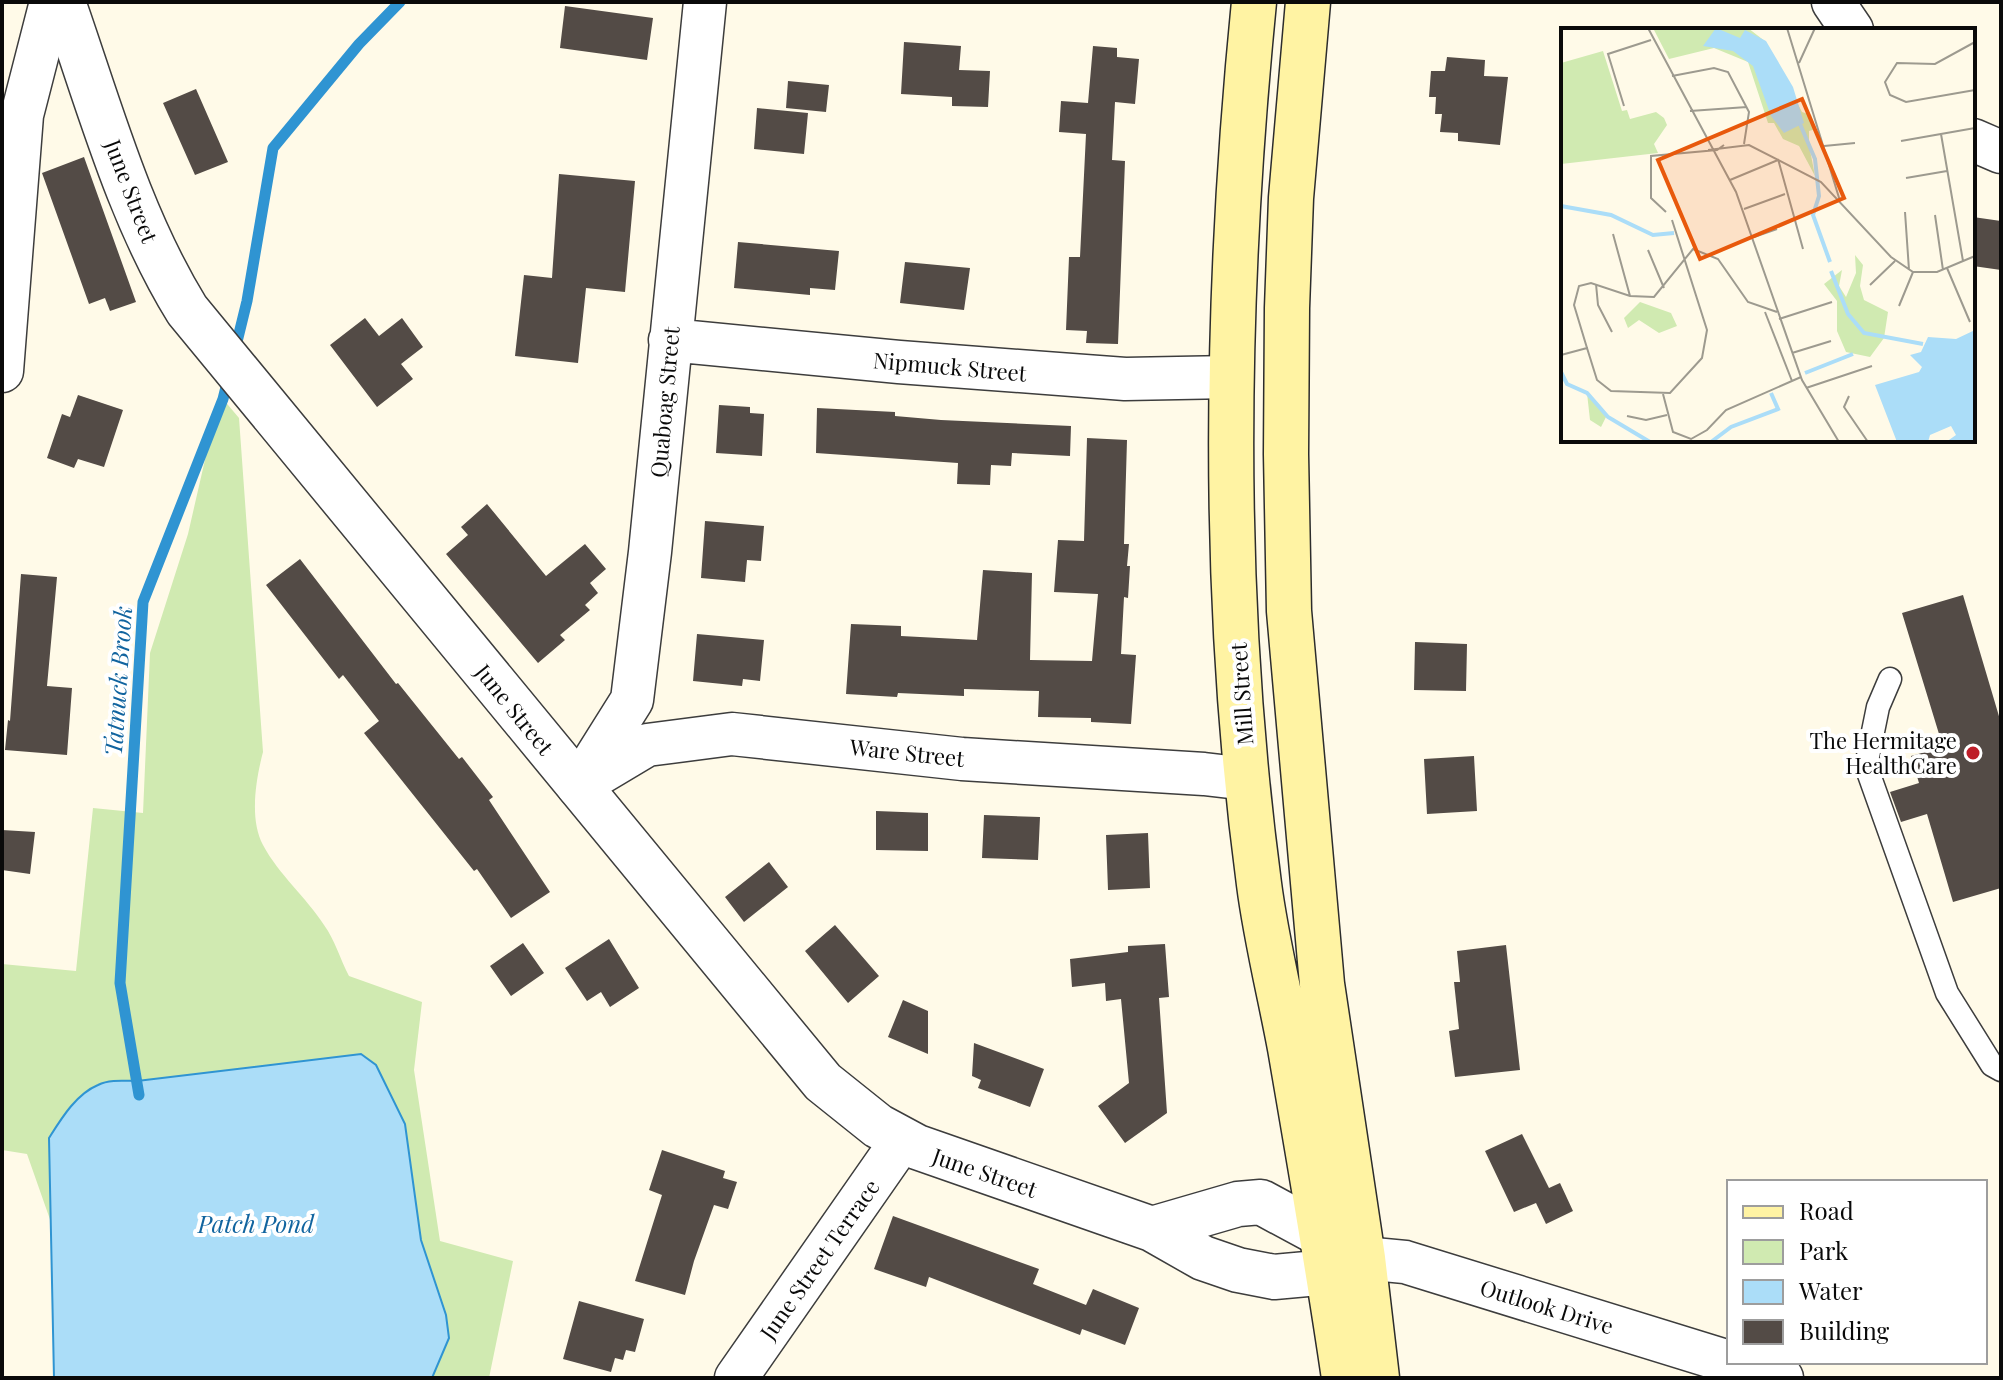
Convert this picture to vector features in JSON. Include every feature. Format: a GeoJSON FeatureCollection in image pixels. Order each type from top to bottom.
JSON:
{"type":"FeatureCollection","features":[{"type":"Feature","properties":{"kind":"main road","name":"Mill Street"},"geometry":{"type":"LineString","coordinates":[[1254,2],[1243,118],[1231,377],[1235,618],[1247,779],[1259,888],[1338,1255],[1377,1378]]}},
{"type":"Feature","properties":{"kind":"main road","name":"Mill Street"},"geometry":{"type":"LineString","coordinates":[[1308,2],[1291,198],[1287,308],[1289,611],[1322,984],[1344,1378]]}},
{"type":"Feature","properties":{"kind":"street"},"geometry":{"type":"LineString","coordinates":[[2,371],[22,115],[51,2]]}},
{"type":"Feature","properties":{"kind":"street","name":"June Street"},"geometry":{"type":"LineString","coordinates":[[63,2],[139,214],[160,263],[187,310],[809,1067],[848,1104],[902,1140],[960,1164],[1152,1229],[1203,1258],[1238,1270],[1274,1277],[1338,1255]]}},
{"type":"Feature","properties":{"kind":"street","name":"Quaboag Street"},"geometry":{"type":"LineString","coordinates":[[578,786],[632,700],[650,552],[705,2]]}},
{"type":"Feature","properties":{"kind":"street"},"geometry":{"type":"LineString","coordinates":[[1833,2],[1851,28]]}},
{"type":"Feature","properties":{"kind":"street"},"geometry":{"type":"LineString","coordinates":[[1975,141],[2001,152]]}},
{"type":"Feature","properties":{"kind":"street","name":"Nipmuck Street"},"geometry":{"type":"LineString","coordinates":[[670,340],[1125,379],[1231,377]]}},
{"type":"Feature","properties":{"kind":"street","name":"Ware Street"},"geometry":{"type":"LineString","coordinates":[[578,786],[647,745],[732,734],[962,759],[1247,779]]}},
{"type":"Feature","properties":{"kind":"street","name":"June Street Terrace"},"geometry":{"type":"LineString","coordinates":[[736,1378],[902,1140]]}},
{"type":"Feature","properties":{"kind":"street"},"geometry":{"type":"LineString","coordinates":[[1152,1229],[1238,1204],[1261,1202],[1338,1255]]}},
{"type":"Feature","properties":{"kind":"street","name":"Outlook Drive"},"geometry":{"type":"LineString","coordinates":[[1338,1255],[1405,1262],[1727,1361]]}},
{"type":"Feature","properties":{"kind":"street","name":"Outlook Drive"},"geometry":{"type":"LineString","coordinates":[[1736,1364],[1782,1378]]}},
{"type":"Feature","properties":{"kind":"lane"},"geometry":{"type":"LineString","coordinates":[[1890,679],[1878,707],[1866,766],[1947,993],[1992,1065],[2001,1070]]}},
{"type":"Feature","properties":{"kind":"green space"},"geometry":{"type":"Polygon","coordinates":[[[223,399],[239,418],[263,752],[255,799],[259,835],[277,866],[328,931],[349,976],[422,1002],[414,1070],[440,1241],[513,1261],[489,1378],[64,1378],[53,1228],[27,1154],[2,1150],[2,964],[76,971],[93,808],[143,813],[150,653],[188,534],[207,451],[223,399]]]}},
{"type":"Feature","properties":{"kind":"water","name":"Patch Pond"},"geometry":{"type":"Polygon","coordinates":[[[361,1054],[376,1065],[405,1124],[421,1240],[446,1315],[449,1338],[432,1378],[54,1378],[49,1138],[76,1101],[90,1089],[107,1082],[361,1054]]]}},
{"type":"Feature","properties":{"kind":"building"},"geometry":{"type":"Polygon","coordinates":[[[565,6],[653,18],[647,60],[560,48],[565,6]]]}},
{"type":"Feature","properties":{"kind":"building"},"geometry":{"type":"Polygon","coordinates":[[[904,42],[961,46],[959,70],[990,71],[988,107],[952,106],[952,97],[901,94],[904,42]]]}},
{"type":"Feature","properties":{"kind":"building"},"geometry":{"type":"Polygon","coordinates":[[[1093,46],[1117,48],[1117,57],[1139,59],[1135,104],[1115,102],[1112,160],[1125,161],[1118,344],[1086,343],[1087,331],[1066,330],[1069,257],[1080,257],[1086,134],[1059,132],[1061,101],[1088,103],[1093,46]]]}},
{"type":"Feature","properties":{"kind":"building"},"geometry":{"type":"Polygon","coordinates":[[[1447,57],[1485,60],[1484,76],[1508,77],[1500,145],[1458,141],[1458,133],[1440,132],[1442,114],[1435,114],[1436,97],[1429,97],[1431,71],[1445,71],[1447,57]]]}},
{"type":"Feature","properties":{"kind":"building"},"geometry":{"type":"Polygon","coordinates":[[[788,81],[829,85],[826,112],[786,108],[788,81]]]}},
{"type":"Feature","properties":{"kind":"building"},"geometry":{"type":"Polygon","coordinates":[[[196,89],[228,162],[195,175],[163,103],[196,89]]]}},
{"type":"Feature","properties":{"kind":"building"},"geometry":{"type":"Polygon","coordinates":[[[757,108],[808,113],[804,154],[754,149],[757,108]]]}},
{"type":"Feature","properties":{"kind":"building"},"geometry":{"type":"Polygon","coordinates":[[[84,157],[136,302],[110,311],[105,298],[89,304],[42,173],[84,157]]]}},
{"type":"Feature","properties":{"kind":"building"},"geometry":{"type":"Polygon","coordinates":[[[559,174],[635,181],[625,292],[586,288],[578,363],[515,356],[524,275],[552,278],[559,174]]]}},
{"type":"Feature","properties":{"kind":"building"},"geometry":{"type":"Polygon","coordinates":[[[1975,217],[2001,221],[2001,270],[1975,266],[1975,217]]]}},
{"type":"Feature","properties":{"kind":"building"},"geometry":{"type":"Polygon","coordinates":[[[738,242],[839,251],[835,290],[810,288],[810,295],[734,288],[738,242]]]}},
{"type":"Feature","properties":{"kind":"building"},"geometry":{"type":"Polygon","coordinates":[[[905,262],[970,268],[964,310],[900,303],[905,262]]]}},
{"type":"Feature","properties":{"kind":"building"},"geometry":{"type":"Polygon","coordinates":[[[365,318],[379,336],[402,318],[423,347],[401,364],[413,379],[377,407],[330,345],[365,318]]]}},
{"type":"Feature","properties":{"kind":"building"},"geometry":{"type":"Polygon","coordinates":[[[78,395],[123,410],[104,467],[78,459],[74,468],[47,458],[62,414],[70,417],[78,395]]]}},
{"type":"Feature","properties":{"kind":"building"},"geometry":{"type":"Polygon","coordinates":[[[719,405],[750,407],[750,413],[764,414],[762,456],[716,453],[719,405]]]}},
{"type":"Feature","properties":{"kind":"building"},"geometry":{"type":"Polygon","coordinates":[[[817,408],[895,412],[895,416],[941,420],[1071,426],[1070,456],[1012,453],[1011,466],[991,465],[990,485],[957,484],[958,463],[816,453],[817,408]]]}},
{"type":"Feature","properties":{"kind":"building"},"geometry":{"type":"Polygon","coordinates":[[[1087,438],[1127,440],[1124,544],[1129,544],[1127,566],[1130,566],[1128,598],[1124,597],[1121,654],[1136,655],[1131,724],[1091,722],[1091,718],[1038,717],[1039,691],[964,689],[964,696],[846,694],[851,624],[901,626],[901,636],[977,640],[983,570],[1032,573],[1030,660],[1092,661],[1098,594],[1054,592],[1058,540],[1084,541],[1087,438]]]}},
{"type":"Feature","properties":{"kind":"building"},"geometry":{"type":"Polygon","coordinates":[[[487,504],[546,576],[585,544],[606,569],[590,583],[598,593],[585,605],[590,610],[560,635],[565,640],[538,663],[446,554],[468,535],[461,527],[487,504]]]}},
{"type":"Feature","properties":{"kind":"building"},"geometry":{"type":"Polygon","coordinates":[[[705,521],[764,526],[761,561],[747,560],[745,582],[701,578],[705,521]]]}},
{"type":"Feature","properties":{"kind":"building"},"geometry":{"type":"Polygon","coordinates":[[[300,559],[396,684],[459,759],[462,757],[493,797],[489,800],[550,892],[511,918],[477,869],[474,871],[364,733],[379,721],[343,675],[339,679],[266,585],[300,559]]]}},
{"type":"Feature","properties":{"kind":"building"},"geometry":{"type":"Polygon","coordinates":[[[21,574],[57,577],[47,686],[72,688],[67,755],[5,750],[21,574]]]}},
{"type":"Feature","properties":{"kind":"building","name":"The Hermitage HealthCare"},"geometry":{"type":"Polygon","coordinates":[[[1963,595],[2001,723],[2001,888],[1953,902],[1927,814],[1901,822],[1890,792],[1919,783],[1911,756],[1943,747],[1902,613],[1963,595]]]}},
{"type":"Feature","properties":{"kind":"building"},"geometry":{"type":"Polygon","coordinates":[[[697,634],[764,640],[760,681],[743,679],[742,686],[693,681],[697,634]]]}},
{"type":"Feature","properties":{"kind":"building"},"geometry":{"type":"Polygon","coordinates":[[[1415,642],[1467,644],[1466,691],[1414,690],[1415,642]]]}},
{"type":"Feature","properties":{"kind":"building"},"geometry":{"type":"Polygon","coordinates":[[[1474,756],[1477,811],[1427,814],[1424,759],[1474,756]]]}},
{"type":"Feature","properties":{"kind":"building"},"geometry":{"type":"Polygon","coordinates":[[[876,811],[928,813],[928,851],[876,850],[876,811]]]}},
{"type":"Feature","properties":{"kind":"building"},"geometry":{"type":"Polygon","coordinates":[[[984,815],[1040,817],[1038,860],[982,858],[984,815]]]}},
{"type":"Feature","properties":{"kind":"building"},"geometry":{"type":"Polygon","coordinates":[[[2,830],[35,832],[30,874],[2,870],[2,830]]]}},
{"type":"Feature","properties":{"kind":"building"},"geometry":{"type":"Polygon","coordinates":[[[1148,833],[1150,888],[1108,890],[1106,835],[1148,833]]]}},
{"type":"Feature","properties":{"kind":"building"},"geometry":{"type":"Polygon","coordinates":[[[769,862],[788,887],[744,922],[725,897],[769,862]]]}},
{"type":"Feature","properties":{"kind":"building"},"geometry":{"type":"Polygon","coordinates":[[[835,925],[879,976],[848,1003],[805,951],[835,925]]]}},
{"type":"Feature","properties":{"kind":"building"},"geometry":{"type":"Polygon","coordinates":[[[609,939],[639,988],[610,1007],[601,992],[587,1001],[565,968],[609,939]]]}},
{"type":"Feature","properties":{"kind":"building"},"geometry":{"type":"Polygon","coordinates":[[[523,943],[544,973],[511,996],[490,966],[523,943]]]}},
{"type":"Feature","properties":{"kind":"building"},"geometry":{"type":"Polygon","coordinates":[[[1165,944],[1169,997],[1159,998],[1167,1113],[1125,1143],[1098,1106],[1129,1083],[1121,999],[1106,1001],[1105,983],[1072,987],[1070,959],[1128,952],[1128,946],[1165,944]]]}},
{"type":"Feature","properties":{"kind":"building"},"geometry":{"type":"Polygon","coordinates":[[[1506,945],[1520,1070],[1455,1077],[1449,1031],[1459,1029],[1454,982],[1460,982],[1457,951],[1506,945]]]}},
{"type":"Feature","properties":{"kind":"building"},"geometry":{"type":"Polygon","coordinates":[[[903,1000],[928,1011],[928,1054],[888,1037],[903,1000]]]}},
{"type":"Feature","properties":{"kind":"building"},"geometry":{"type":"Polygon","coordinates":[[[974,1043],[1044,1069],[1030,1107],[978,1088],[981,1080],[972,1076],[974,1043]]]}},
{"type":"Feature","properties":{"kind":"building"},"geometry":{"type":"Polygon","coordinates":[[[1522,1134],[1549,1188],[1560,1183],[1573,1211],[1546,1224],[1536,1203],[1514,1212],[1485,1151],[1522,1134]]]}},
{"type":"Feature","properties":{"kind":"building"},"geometry":{"type":"Polygon","coordinates":[[[662,1150],[725,1171],[723,1178],[737,1182],[728,1209],[714,1205],[685,1295],[635,1281],[662,1195],[649,1190],[662,1150]]]}},
{"type":"Feature","properties":{"kind":"building"},"geometry":{"type":"Polygon","coordinates":[[[893,1216],[1039,1269],[1033,1284],[1086,1305],[1093,1289],[1139,1308],[1125,1345],[1082,1329],[1080,1335],[929,1277],[926,1287],[874,1269],[893,1216]]]}},
{"type":"Feature","properties":{"kind":"building"},"geometry":{"type":"Polygon","coordinates":[[[579,1301],[644,1319],[635,1352],[626,1350],[623,1360],[615,1358],[611,1372],[563,1359],[579,1301]]]}},
{"type":"Feature","properties":{"kind":"waterway","name":"Tatnuck Brook"},"geometry":{"type":"LineString","coordinates":[[235,350],[247,301],[273,148],[359,44],[400,2]]}},
{"type":"Feature","properties":{"kind":"waterway","name":"Tatnuck Brook"},"geometry":{"type":"LineString","coordinates":[[139,1095],[120,983],[143,602],[223,399],[228,379]]}},
{"type":"Feature","properties":{"kind":"place","name":"The Hermitage HealthCare"},"geometry":{"type":"Point","coordinates":[1973,753]}}]}
